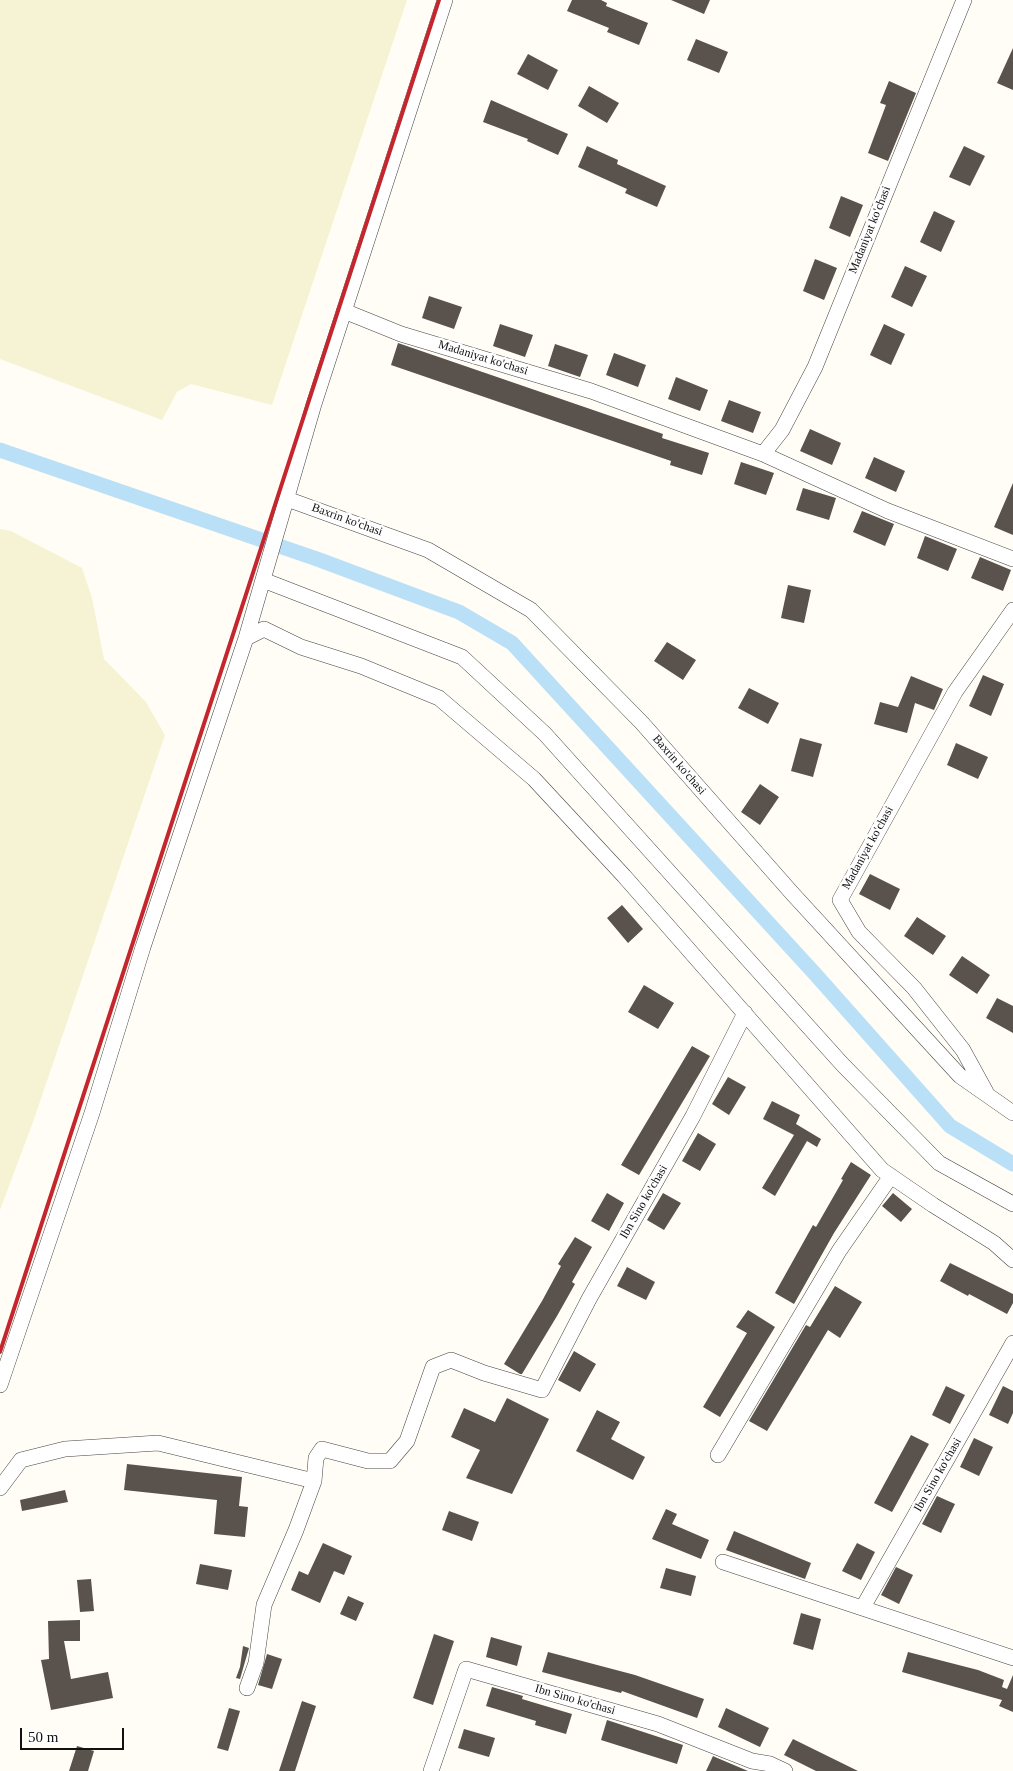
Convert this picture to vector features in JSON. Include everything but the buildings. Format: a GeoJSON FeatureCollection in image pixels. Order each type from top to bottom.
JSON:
{"type":"FeatureCollection","features":[{"type":"Feature","properties":{"kind":"street"},"geometry":{"type":"LineString","coordinates":[[0,1385],[92,1114],[143,947],[246,638],[344,311],[445,0]]}},
{"type":"Feature","properties":{"kind":"street","name":"Madaniyat ko'chasi"},"geometry":{"type":"LineString","coordinates":[[763,454],[782,430],[815,367],[964,0]]}},
{"type":"Feature","properties":{"kind":"street","name":"Madaniyat ko'chasi"},"geometry":{"type":"LineString","coordinates":[[344,311],[401,334],[591,391],[763,454],[888,511],[1013,559]]}},
{"type":"Feature","properties":{"kind":"street","name":"Baxrin ko'chasi"},"geometry":{"type":"LineString","coordinates":[[287,499],[428,550],[531,610],[642,723],[791,892],[960,1076],[1013,1113]]}},
{"type":"Feature","properties":{"kind":"street"},"geometry":{"type":"LineString","coordinates":[[263,580],[462,657],[545,734],[842,1064],[939,1163],[1013,1204]]}},
{"type":"Feature","properties":{"kind":"street","name":"Madaniyat ko'chasi"},"geometry":{"type":"LineString","coordinates":[[990,1098],[963,1050],[914,988],[859,932],[840,900],[955,692],[1013,610]]}},
{"type":"Feature","properties":{"kind":"street"},"geometry":{"type":"LineString","coordinates":[[246,638],[264,629],[301,647],[362,666],[439,698],[534,779],[624,876],[746,1013],[802,1081],[882,1170],[994,1243],[1013,1260]]}},
{"type":"Feature","properties":{"kind":"street","name":"Ibn Sino ko'chasi"},"geometry":{"type":"LineString","coordinates":[[314,1481],[316,1458],[322,1449],[368,1460],[390,1462],[408,1441],[433,1367],[451,1360],[484,1373],[542,1390],[589,1299],[693,1116],[746,1013]]}},
{"type":"Feature","properties":{"kind":"street"},"geometry":{"type":"LineString","coordinates":[[718,1455],[839,1251],[891,1176]]}},
{"type":"Feature","properties":{"kind":"street","name":"Ibn Sino ko'chasi"},"geometry":{"type":"LineString","coordinates":[[863,1607],[1013,1343]]}},
{"type":"Feature","properties":{"kind":"street"},"geometry":{"type":"LineString","coordinates":[[0,1488],[22,1460],[65,1449],[158,1443],[314,1481],[296,1530],[264,1605],[256,1663],[247,1688]]}},
{"type":"Feature","properties":{"kind":"street"},"geometry":{"type":"LineString","coordinates":[[723,1562],[1013,1658]]}},
{"type":"Feature","properties":{"kind":"street","name":"Ibn Sino ko'chasi"},"geometry":{"type":"LineString","coordinates":[[431,1771],[466,1668],[658,1724],[752,1761],[770,1764],[785,1771]]}},
{"type":"Feature","properties":{"kind":"shaded area"},"geometry":{"type":"Polygon","coordinates":[[[0,0],[407,0],[272,405],[191,384],[177,392],[162,420],[0,359],[0,0]]]}},
{"type":"Feature","properties":{"kind":"shaded area"},"geometry":{"type":"Polygon","coordinates":[[[0,529],[11,531],[82,568],[92,598],[104,659],[146,702],[165,735],[33,1122],[0,1210],[0,529]]]}},
{"type":"Feature","properties":{"kind":"waterway"},"geometry":{"type":"LineString","coordinates":[[0,450],[317,559],[459,612],[512,643],[816,975],[950,1126],[1013,1164]]}},
{"type":"Feature","properties":{"kind":"railway"},"geometry":{"type":"LineString","coordinates":[[0,1352],[439,0]]}}]}
